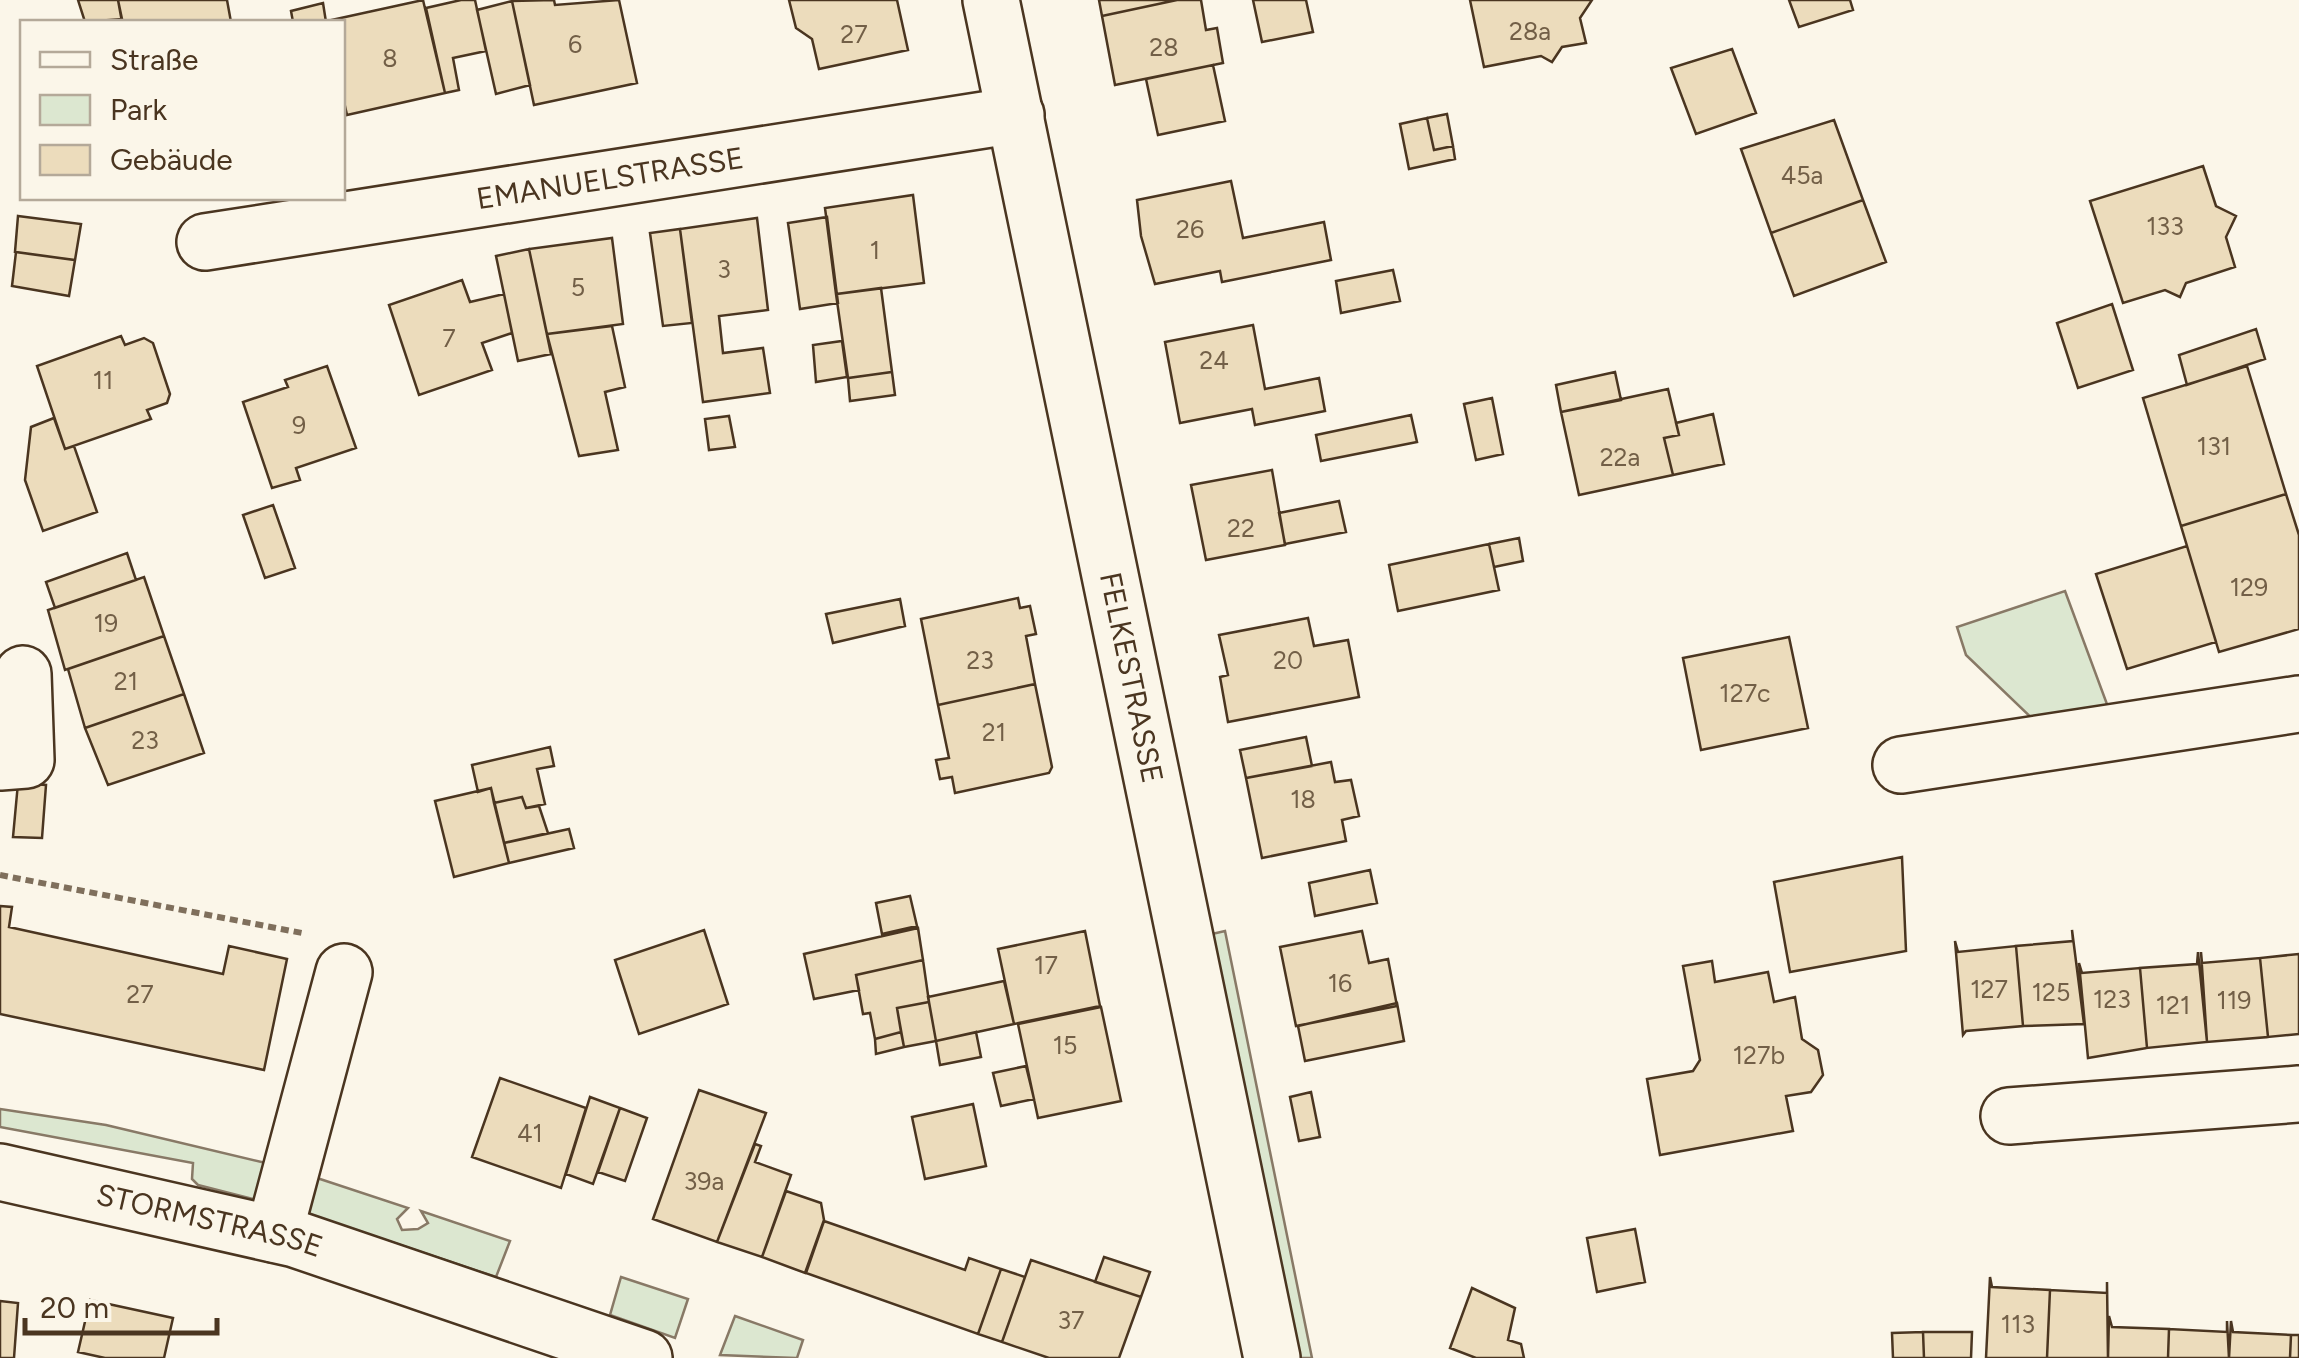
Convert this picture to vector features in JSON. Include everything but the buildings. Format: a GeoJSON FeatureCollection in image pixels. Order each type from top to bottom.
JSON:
{"type":"FeatureCollection","features":[{"type":"Feature","properties":{"kind":"street","name":"FELKESTRASSE"},"geometry":{"type":"LineString","coordinates":[[991,0],[1272,1358]]}},
{"type":"Feature","properties":{"kind":"street","name":"EMANUELSTRASSE"},"geometry":{"type":"LineString","coordinates":[[205,242],[1016,115]]}},
{"type":"Feature","properties":{"kind":"street"},"geometry":{"type":"LineString","coordinates":[[0,762],[26,760],[23,674]]}},
{"type":"Feature","properties":{"kind":"street"},"geometry":{"type":"LineString","coordinates":[[1901,765],[2299,704]]}},
{"type":"Feature","properties":{"kind":"street"},"geometry":{"type":"LineString","coordinates":[[274,1234],[330,954]]}},
{"type":"Feature","properties":{"kind":"street"},"geometry":{"type":"LineString","coordinates":[[2010,1116],[2299,1094]]}},
{"type":"Feature","properties":{"kind":"street","name":"STORMSTRASSE"},"geometry":{"type":"LineString","coordinates":[[0,1172],[274,1234],[644,1358]]}},
{"type":"Feature","properties":{"kind":"path"},"geometry":{"type":"LineString","coordinates":[[0,875],[330,954]]}},
{"type":"Feature","properties":{"kind":"green space"},"geometry":{"type":"Polygon","coordinates":[[[2065,591],[2111,715],[2039,725],[1966,655],[1957,627],[2065,591]]]}},
{"type":"Feature","properties":{"kind":"green space"},"geometry":{"type":"Polygon","coordinates":[[[1225,931],[1312,1358],[1297,1358],[1212,934],[1225,931]]]}},
{"type":"Feature","properties":{"kind":"green space"},"geometry":{"type":"Polygon","coordinates":[[[0,1109],[106,1125],[270,1164],[261,1201],[198,1185],[192,1179],[193,1163],[0,1127],[0,1109]]]}},
{"type":"Feature","properties":{"kind":"green space"},"geometry":{"type":"Polygon","coordinates":[[[317,1178],[408,1208],[397,1219],[402,1230],[418,1229],[428,1223],[421,1211],[510,1241],[496,1277],[307,1214],[317,1178]]]}},
{"type":"Feature","properties":{"kind":"green space"},"geometry":{"type":"Polygon","coordinates":[[[621,1277],[688,1299],[675,1338],[610,1315],[621,1277]]]}},
{"type":"Feature","properties":{"kind":"green space"},"geometry":{"type":"Polygon","coordinates":[[[735,1316],[803,1340],[797,1358],[720,1355],[735,1316]]]}}]}
